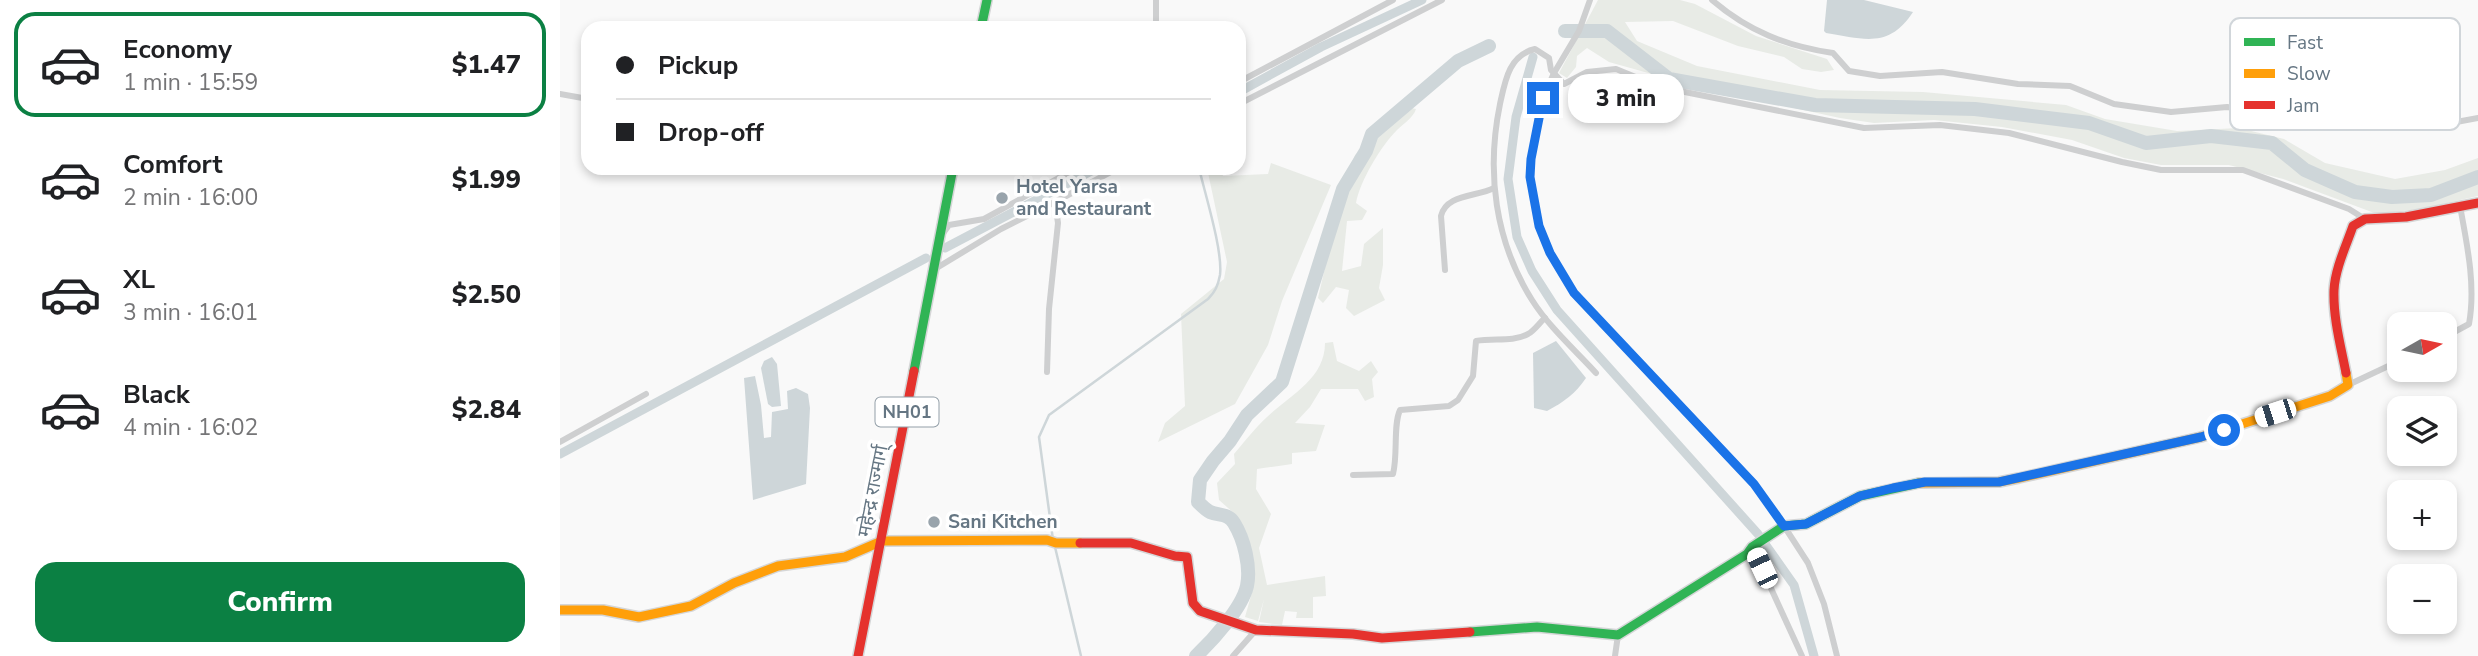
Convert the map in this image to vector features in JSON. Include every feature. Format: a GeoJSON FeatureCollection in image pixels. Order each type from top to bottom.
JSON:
{"type":"FeatureCollection","features":[{"type":"Feature","properties":{"kind":"main road"},"geometry":{"type":"LineString","coordinates":[[982,21],[987,0]]}},
{"type":"Feature","properties":{"kind":"main road","name":"महेन्द्र राज्मार्ग्"},"geometry":{"type":"LineString","coordinates":[[858,656],[952,175]]}},
{"type":"Feature","properties":{"kind":"main road"},"geometry":{"type":"LineString","coordinates":[[560,610],[603,610],[639,617],[691,606],[734,583],[778,566],[845,557],[882,541],[1051,541],[1131,543],[1186,557],[1193,603],[1200,611],[1256,629],[1382,638],[1537,627],[1618,635],[1747,554],[1757,544],[1781,529],[1806,524],[1860,496],[1925,482],[1999,482],[2201,437],[2330,396],[2348,385],[2334,289],[2353,226],[2365,219],[2406,217],[2478,203]]}},
{"type":"Feature","properties":{"kind":"street"},"geometry":{"type":"LineString","coordinates":[[1156,0],[1156,21]]}},
{"type":"Feature","properties":{"kind":"street"},"geometry":{"type":"LineString","coordinates":[[1369,0],[1370,12]]}},
{"type":"Feature","properties":{"kind":"street"},"geometry":{"type":"LineString","coordinates":[[1246,78],[1393,0]]}},
{"type":"Feature","properties":{"kind":"street"},"geometry":{"type":"LineString","coordinates":[[1246,100],[1442,0]]}},
{"type":"Feature","properties":{"kind":"street"},"geometry":{"type":"LineString","coordinates":[[1590,0],[1579,31],[1554,73],[1543,98],[1530,177],[1539,226],[1550,253],[1574,293],[1754,484],[1781,529],[1808,563],[1824,604],[1837,656]]}},
{"type":"Feature","properties":{"kind":"street"},"geometry":{"type":"LineString","coordinates":[[1712,0],[1735,20],[1797,47],[1833,53],[1849,71],[1880,76],[1942,72],[2018,84],[2070,86],[2114,104],[2171,112],[2230,108]]}},
{"type":"Feature","properties":{"kind":"street"},"geometry":{"type":"LineString","coordinates":[[1597,373],[1533,302],[1514,266],[1501,230],[1494,188],[1497,116],[1509,69],[1522,52],[1535,49],[1549,58],[1554,73],[1564,84],[1587,72],[1616,69],[1660,87],[1864,128],[1940,125],[2009,133],[2161,170],[2243,170],[2349,209],[2365,219]]}},
{"type":"Feature","properties":{"kind":"street"},"geometry":{"type":"LineString","coordinates":[[560,94],[581,98]]}},
{"type":"Feature","properties":{"kind":"street"},"geometry":{"type":"LineString","coordinates":[[2460,121],[2478,118]]}},
{"type":"Feature","properties":{"kind":"street"},"geometry":{"type":"LineString","coordinates":[[940,237],[949,225],[984,219],[1064,175]]}},
{"type":"Feature","properties":{"kind":"street"},"geometry":{"type":"LineString","coordinates":[[934,270],[1001,229],[1105,175]]}},
{"type":"Feature","properties":{"kind":"street"},"geometry":{"type":"LineString","coordinates":[[1445,270],[1441,216],[1443,208],[1453,200],[1478,195],[1494,188]]}},
{"type":"Feature","properties":{"kind":"street"},"geometry":{"type":"LineString","coordinates":[[1047,372],[1049,309],[1058,223],[1055,202]]}},
{"type":"Feature","properties":{"kind":"street"},"geometry":{"type":"LineString","coordinates":[[2457,330],[2469,324],[2471,314],[2470,265],[2460,206]]}},
{"type":"Feature","properties":{"kind":"street"},"geometry":{"type":"LineString","coordinates":[[1353,475],[1393,474],[1397,446],[1397,414],[1400,410],[1454,404],[1473,376],[1476,341],[1509,340],[1522,336],[1533,331],[1545,318]]}},
{"type":"Feature","properties":{"kind":"street"},"geometry":{"type":"LineString","coordinates":[[2348,385],[2387,367]]}},
{"type":"Feature","properties":{"kind":"street"},"geometry":{"type":"LineString","coordinates":[[560,442],[646,394]]}},
{"type":"Feature","properties":{"kind":"street"},"geometry":{"type":"LineString","coordinates":[[1757,544],[1802,656]]}},
{"type":"Feature","properties":{"kind":"street"},"geometry":{"type":"LineString","coordinates":[[1233,656],[1256,629]]}},
{"type":"Feature","properties":{"kind":"street"},"geometry":{"type":"LineString","coordinates":[[1615,656],[1618,635]]}},
{"type":"Feature","properties":{"kind":"shaded area"},"geometry":{"type":"Polygon","coordinates":[[[1598,0],[1680,0],[1695,4],[1756,36],[1827,59],[1834,70],[1821,72],[1802,69],[1784,57],[1738,46],[1673,21],[1625,22],[1637,41],[1697,66],[1820,90],[1923,92],[2066,105],[2105,119],[2177,131],[2247,130],[2284,139],[2325,163],[2395,179],[2445,170],[2478,158],[2478,196],[2420,209],[2377,214],[2283,179],[2229,165],[2161,165],[2124,158],[2072,140],[2002,127],[1934,120],[1874,123],[1840,118],[1707,89],[1641,71],[1609,62],[1587,48],[1577,56],[1576,67],[1567,78],[1559,73],[1598,0]]]}},
{"type":"Feature","properties":{"kind":"shaded area"},"geometry":{"type":"Polygon","coordinates":[[[1827,0],[1864,0],[1913,12],[1895,32],[1875,39],[1864,39],[1824,31],[1827,0]]]}},
{"type":"Feature","properties":{"kind":"shaded area"},"geometry":{"type":"Polygon","coordinates":[[[1406,107],[1416,109],[1411,118],[1384,145],[1362,185],[1356,203],[1367,211],[1362,220],[1347,221],[1342,271],[1361,266],[1364,244],[1383,228],[1383,265],[1379,288],[1385,300],[1354,316],[1346,308],[1349,290],[1336,287],[1323,303],[1318,298],[1345,182],[1355,155],[1406,107]]]}},
{"type":"Feature","properties":{"kind":"shaded area"},"geometry":{"type":"Polygon","coordinates":[[[1271,163],[1331,185],[1282,301],[1268,345],[1235,404],[1158,442],[1165,423],[1185,406],[1181,314],[1224,279],[1227,262],[1208,175],[1268,174],[1271,163]]]}},
{"type":"Feature","properties":{"kind":"shaded area"},"geometry":{"type":"Polygon","coordinates":[[[1556,341],[1586,378],[1569,397],[1547,411],[1534,408],[1533,353],[1556,341]]]}},
{"type":"Feature","properties":{"kind":"shaded area"},"geometry":{"type":"Polygon","coordinates":[[[1333,342],[1337,361],[1359,371],[1371,361],[1378,372],[1372,379],[1374,397],[1365,401],[1358,389],[1321,389],[1310,407],[1295,423],[1325,425],[1316,451],[1292,453],[1292,464],[1257,469],[1256,489],[1271,514],[1259,548],[1267,585],[1325,576],[1326,596],[1313,597],[1313,618],[1296,618],[1297,612],[1285,611],[1282,625],[1259,622],[1264,599],[1258,621],[1245,617],[1253,589],[1251,550],[1236,515],[1219,500],[1217,483],[1235,464],[1234,454],[1254,430],[1313,376],[1323,356],[1325,343],[1333,342]]]}},
{"type":"Feature","properties":{"kind":"shaded area"},"geometry":{"type":"Polygon","coordinates":[[[772,357],[777,364],[781,406],[772,407],[768,404],[761,368],[764,361],[772,357]]]}},
{"type":"Feature","properties":{"kind":"shaded area"},"geometry":{"type":"Polygon","coordinates":[[[755,376],[764,438],[771,437],[772,412],[788,409],[787,391],[796,388],[808,394],[810,408],[806,484],[753,500],[744,378],[755,376]]]}},
{"type":"Feature","properties":{"kind":"waterway"},"geometry":{"type":"LineString","coordinates":[[1246,88],[1321,47],[1422,0]]}},
{"type":"Feature","properties":{"kind":"waterway"},"geometry":{"type":"LineString","coordinates":[[1565,31],[1607,31],[1669,79],[1815,105],[1975,109],[2089,123],[2146,143],[2211,136],[2272,143],[2305,170],[2355,192],[2392,197],[2431,195],[2478,177]]}},
{"type":"Feature","properties":{"kind":"waterway"},"geometry":{"type":"LineString","coordinates":[[1196,656],[1233,614],[1244,595],[1248,578],[1246,553],[1238,530],[1229,518],[1210,512],[1198,502],[1200,480],[1247,415],[1282,382],[1343,189],[1366,151],[1372,134],[1458,61],[1489,46]]}},
{"type":"Feature","properties":{"kind":"waterway"},"geometry":{"type":"LineString","coordinates":[[1533,57],[1516,117],[1508,179],[1517,237],[1532,271],[1557,310],[1758,534],[1794,585],[1814,656]]}},
{"type":"Feature","properties":{"kind":"waterway"},"geometry":{"type":"LineString","coordinates":[[945,248],[1084,175]]}},
{"type":"Feature","properties":{"kind":"waterway"},"geometry":{"type":"LineString","coordinates":[[1053,540],[1039,437],[1049,415],[1208,299],[1217,286],[1220,275],[1219,252],[1201,175]]}},
{"type":"Feature","properties":{"kind":"waterway"},"geometry":{"type":"LineString","coordinates":[[560,454],[926,258]]}},
{"type":"Feature","properties":{"kind":"waterway"},"geometry":{"type":"LineString","coordinates":[[1055,547],[1081,656]]}},
{"type":"Feature","properties":{"kind":"traffic: fast"},"geometry":{"type":"LineString","coordinates":[[982,21],[987,0]]}},
{"type":"Feature","properties":{"kind":"traffic: fast"},"geometry":{"type":"LineString","coordinates":[[914,371],[952,175]]}},
{"type":"Feature","properties":{"kind":"traffic: fast"},"geometry":{"type":"LineString","coordinates":[[1470,632],[1537,627],[1618,635],[1747,554],[1752,547],[1784,526],[1806,524],[1860,496],[1919,483]]}},
{"type":"Feature","properties":{"kind":"traffic: slow"},"geometry":{"type":"LineString","coordinates":[[1919,483],[1999,482],[2201,437],[2330,396],[2348,385],[2346,373]]}},
{"type":"Feature","properties":{"kind":"traffic: slow"},"geometry":{"type":"LineString","coordinates":[[560,610],[603,610],[639,617],[691,606],[734,583],[778,566],[845,557],[882,541],[1047,540],[1056,543],[1080,543]]}},
{"type":"Feature","properties":{"kind":"traffic: jam"},"geometry":{"type":"LineString","coordinates":[[2346,373],[2336,322],[2334,290],[2353,226],[2365,219],[2406,217],[2478,203]]}},
{"type":"Feature","properties":{"kind":"traffic: jam"},"geometry":{"type":"LineString","coordinates":[[858,656],[914,371]]}},
{"type":"Feature","properties":{"kind":"traffic: jam"},"geometry":{"type":"LineString","coordinates":[[1080,543],[1131,543],[1187,557],[1193,603],[1200,611],[1256,630],[1353,634],[1382,638],[1470,632]]}},
{"type":"Feature","properties":{"kind":"place","name":"Hotel Yarsa and Restaurant"},"geometry":{"type":"Point","coordinates":[1002,198]}},
{"type":"Feature","properties":{"kind":"place","name":"Sani Kitchen"},"geometry":{"type":"Point","coordinates":[934,522]}},
{"type":"Feature","properties":{"kind":"route"},"geometry":{"type":"LineString","coordinates":[[1543,98],[1530,177],[1539,226],[1550,253],[1574,293],[1754,484],[1784,526],[1806,524],[1860,496],[1893,488],[1925,482],[1999,482],[2224,430]]}}]}
